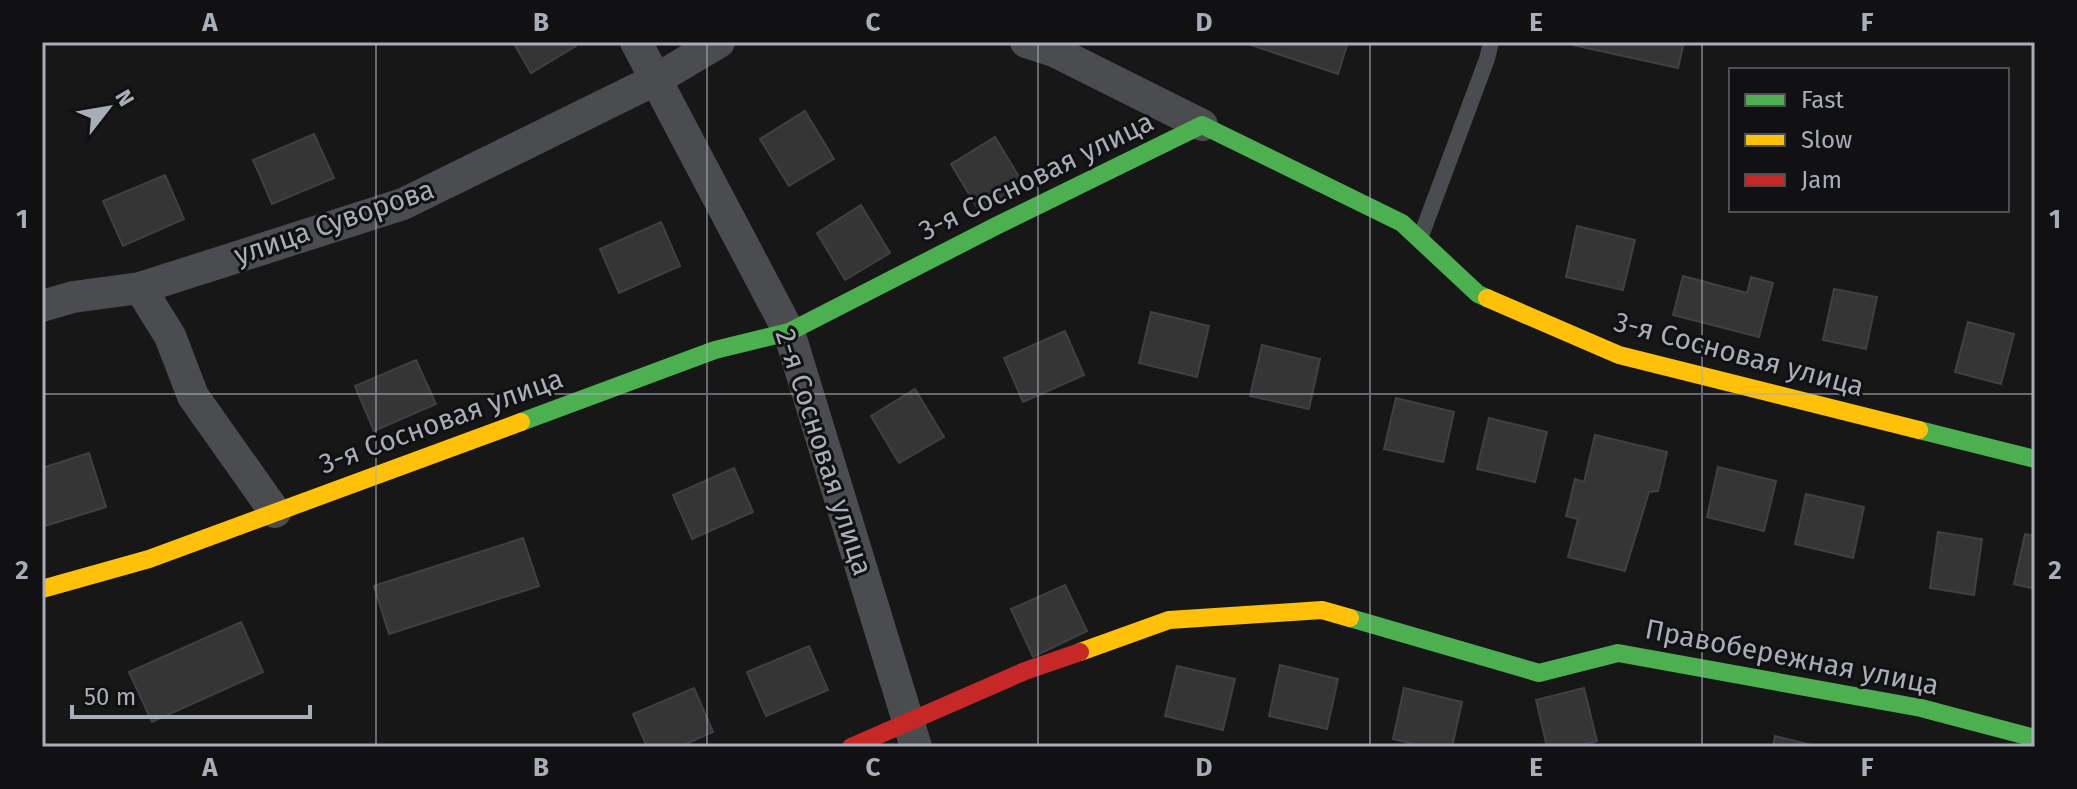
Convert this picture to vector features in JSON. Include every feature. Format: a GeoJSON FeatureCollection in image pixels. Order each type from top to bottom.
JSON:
{"type":"FeatureCollection","features":[{"type":"Feature","properties":{"kind":"street","name":"2-я Сосновая улица"},"geometry":{"type":"LineString","coordinates":[[636,42],[789,332],[912,734]]}},
{"type":"Feature","properties":{"kind":"street","name":"улица Суворова"},"geometry":{"type":"LineString","coordinates":[[42,306],[73,297],[140,288],[403,204],[657,79],[719,42]]}},
{"type":"Feature","properties":{"kind":"street"},"geometry":{"type":"LineString","coordinates":[[1026,42],[1054,51],[1202,125]]}},
{"type":"Feature","properties":{"kind":"street","name":"3-я Сосновая улица"},"geometry":{"type":"LineString","coordinates":[[42,589],[149,559],[715,350],[789,332],[1202,125],[1402,223],[1478,294],[1619,355],[2035,459]]}},
{"type":"Feature","properties":{"kind":"street"},"geometry":{"type":"LineString","coordinates":[[140,288],[170,336],[193,396],[275,512]]}},
{"type":"Feature","properties":{"kind":"street","name":"Правобережная улица"},"geometry":{"type":"LineString","coordinates":[[851,747],[912,734],[1025,671],[1169,620],[1322,610],[1539,673],[1618,653],[1921,708],[2035,738]]}},
{"type":"Feature","properties":{"kind":"lane"},"geometry":{"type":"LineString","coordinates":[[1419,239],[1491,42]]}},
{"type":"Feature","properties":{"kind":"building"},"geometry":{"type":"Polygon","coordinates":[[[513,42],[573,42],[576,46],[531,73],[513,42]]]}},
{"type":"Feature","properties":{"kind":"building"},"geometry":{"type":"Polygon","coordinates":[[[1242,42],[1348,42],[1338,74],[1242,42]]]}},
{"type":"Feature","properties":{"kind":"building"},"geometry":{"type":"Polygon","coordinates":[[[1574,42],[1684,42],[1678,68],[1573,45],[1574,42]]]}},
{"type":"Feature","properties":{"kind":"building"},"geometry":{"type":"Polygon","coordinates":[[[805,111],[834,159],[789,186],[760,139],[805,111]]]}},
{"type":"Feature","properties":{"kind":"building"},"geometry":{"type":"Polygon","coordinates":[[[314,134],[334,178],[272,204],[253,160],[314,134]]]}},
{"type":"Feature","properties":{"kind":"building"},"geometry":{"type":"Polygon","coordinates":[[[995,137],[1024,185],[979,211],[951,164],[995,137]]]}},
{"type":"Feature","properties":{"kind":"building"},"geometry":{"type":"Polygon","coordinates":[[[165,175],[184,219],[123,246],[103,201],[165,175]]]}},
{"type":"Feature","properties":{"kind":"building"},"geometry":{"type":"Polygon","coordinates":[[[861,205],[890,253],[845,280],[817,233],[861,205]]]}},
{"type":"Feature","properties":{"kind":"building"},"geometry":{"type":"Polygon","coordinates":[[[661,222],[680,266],[619,293],[600,249],[661,222]]]}},
{"type":"Feature","properties":{"kind":"building"},"geometry":{"type":"Polygon","coordinates":[[[1577,226],[1635,240],[1623,290],[1566,277],[1577,226]]]}},
{"type":"Feature","properties":{"kind":"building"},"geometry":{"type":"Polygon","coordinates":[[[1683,276],[1747,293],[1751,277],[1773,283],[1759,337],[1673,315],[1683,276]]]}},
{"type":"Feature","properties":{"kind":"building"},"geometry":{"type":"Polygon","coordinates":[[[1834,289],[1877,297],[1866,349],[1823,340],[1834,289]]]}},
{"type":"Feature","properties":{"kind":"building"},"geometry":{"type":"Polygon","coordinates":[[[1151,312],[1209,326],[1197,377],[1139,363],[1151,312]]]}},
{"type":"Feature","properties":{"kind":"building"},"geometry":{"type":"Polygon","coordinates":[[[1968,322],[2014,334],[2001,384],[1955,372],[1968,322]]]}},
{"type":"Feature","properties":{"kind":"building"},"geometry":{"type":"Polygon","coordinates":[[[1065,331],[1084,375],[1023,402],[1004,358],[1065,331]]]}},
{"type":"Feature","properties":{"kind":"building"},"geometry":{"type":"Polygon","coordinates":[[[1262,345],[1320,359],[1309,409],[1250,396],[1262,345]]]}},
{"type":"Feature","properties":{"kind":"building"},"geometry":{"type":"Polygon","coordinates":[[[416,360],[436,404],[374,431],[355,386],[416,360]]]}},
{"type":"Feature","properties":{"kind":"building"},"geometry":{"type":"Polygon","coordinates":[[[915,389],[944,437],[899,463],[871,416],[915,389]]]}},
{"type":"Feature","properties":{"kind":"building"},"geometry":{"type":"Polygon","coordinates":[[[1396,398],[1454,412],[1443,462],[1384,449],[1396,398]]]}},
{"type":"Feature","properties":{"kind":"building"},"geometry":{"type":"Polygon","coordinates":[[[1489,418],[1547,432],[1535,482],[1477,469],[1489,418]]]}},
{"type":"Feature","properties":{"kind":"building"},"geometry":{"type":"Polygon","coordinates":[[[1595,435],[1667,452],[1658,491],[1649,492],[1625,571],[1568,557],[1578,519],[1566,516],[1575,479],[1584,482],[1595,435]]]}},
{"type":"Feature","properties":{"kind":"building"},"geometry":{"type":"Polygon","coordinates":[[[89,453],[106,507],[42,527],[42,468],[89,453]]]}},
{"type":"Feature","properties":{"kind":"building"},"geometry":{"type":"Polygon","coordinates":[[[1718,467],[1776,481],[1764,531],[1707,517],[1718,467]]]}},
{"type":"Feature","properties":{"kind":"building"},"geometry":{"type":"Polygon","coordinates":[[[734,468],[753,512],[692,539],[673,495],[734,468]]]}},
{"type":"Feature","properties":{"kind":"building"},"geometry":{"type":"Polygon","coordinates":[[[1806,494],[1864,507],[1853,558],[1795,544],[1806,494]]]}},
{"type":"Feature","properties":{"kind":"building"},"geometry":{"type":"Polygon","coordinates":[[[1938,532],[1982,539],[1974,595],[1930,588],[1938,532]]]}},
{"type":"Feature","properties":{"kind":"building"},"geometry":{"type":"Polygon","coordinates":[[[2025,534],[2035,536],[2035,589],[2014,584],[2025,534]]]}},
{"type":"Feature","properties":{"kind":"building"},"geometry":{"type":"Polygon","coordinates":[[[523,538],[539,586],[389,634],[374,586],[523,538]]]}},
{"type":"Feature","properties":{"kind":"building"},"geometry":{"type":"Polygon","coordinates":[[[1065,585],[1087,631],[1033,657],[1011,609],[1065,585]]]}},
{"type":"Feature","properties":{"kind":"building"},"geometry":{"type":"Polygon","coordinates":[[[241,622],[263,672],[152,722],[129,672],[241,622]]]}},
{"type":"Feature","properties":{"kind":"building"},"geometry":{"type":"Polygon","coordinates":[[[809,646],[828,690],[766,716],[747,672],[809,646]]]}},
{"type":"Feature","properties":{"kind":"building"},"geometry":{"type":"Polygon","coordinates":[[[1280,665],[1338,679],[1327,729],[1269,716],[1280,665]]]}},
{"type":"Feature","properties":{"kind":"building"},"geometry":{"type":"Polygon","coordinates":[[[1177,666],[1235,679],[1223,730],[1165,716],[1177,666]]]}},
{"type":"Feature","properties":{"kind":"building"},"geometry":{"type":"Polygon","coordinates":[[[694,688],[713,732],[679,747],[647,747],[633,714],[694,688]]]}},
{"type":"Feature","properties":{"kind":"building"},"geometry":{"type":"Polygon","coordinates":[[[1404,688],[1462,702],[1452,747],[1426,747],[1393,739],[1404,688]]]}},
{"type":"Feature","properties":{"kind":"building"},"geometry":{"type":"Polygon","coordinates":[[[1584,688],[1597,741],[1574,747],[1547,747],[1536,700],[1584,688]]]}},
{"type":"Feature","properties":{"kind":"building"},"geometry":{"type":"Polygon","coordinates":[[[1775,736],[1820,747],[1773,747],[1775,736]]]}},
{"type":"Feature","properties":{"kind":"traffic: fast"},"geometry":{"type":"LineString","coordinates":[[521,422],[715,350],[789,332],[1202,125],[1402,223],[1478,294],[1487,298]]}},
{"type":"Feature","properties":{"kind":"traffic: fast"},"geometry":{"type":"LineString","coordinates":[[1919,430],[2035,459]]}},
{"type":"Feature","properties":{"kind":"traffic: fast"},"geometry":{"type":"LineString","coordinates":[[1350,618],[1539,673],[1618,653],[1921,708],[2035,738]]}},
{"type":"Feature","properties":{"kind":"traffic: slow"},"geometry":{"type":"LineString","coordinates":[[1487,298],[1619,355],[1919,430]]}},
{"type":"Feature","properties":{"kind":"traffic: slow"},"geometry":{"type":"LineString","coordinates":[[42,589],[149,559],[521,422]]}},
{"type":"Feature","properties":{"kind":"traffic: slow"},"geometry":{"type":"LineString","coordinates":[[1080,652],[1169,620],[1322,610],[1350,618]]}},
{"type":"Feature","properties":{"kind":"traffic: jam"},"geometry":{"type":"LineString","coordinates":[[851,747],[1025,671],[1080,652]]}}]}
